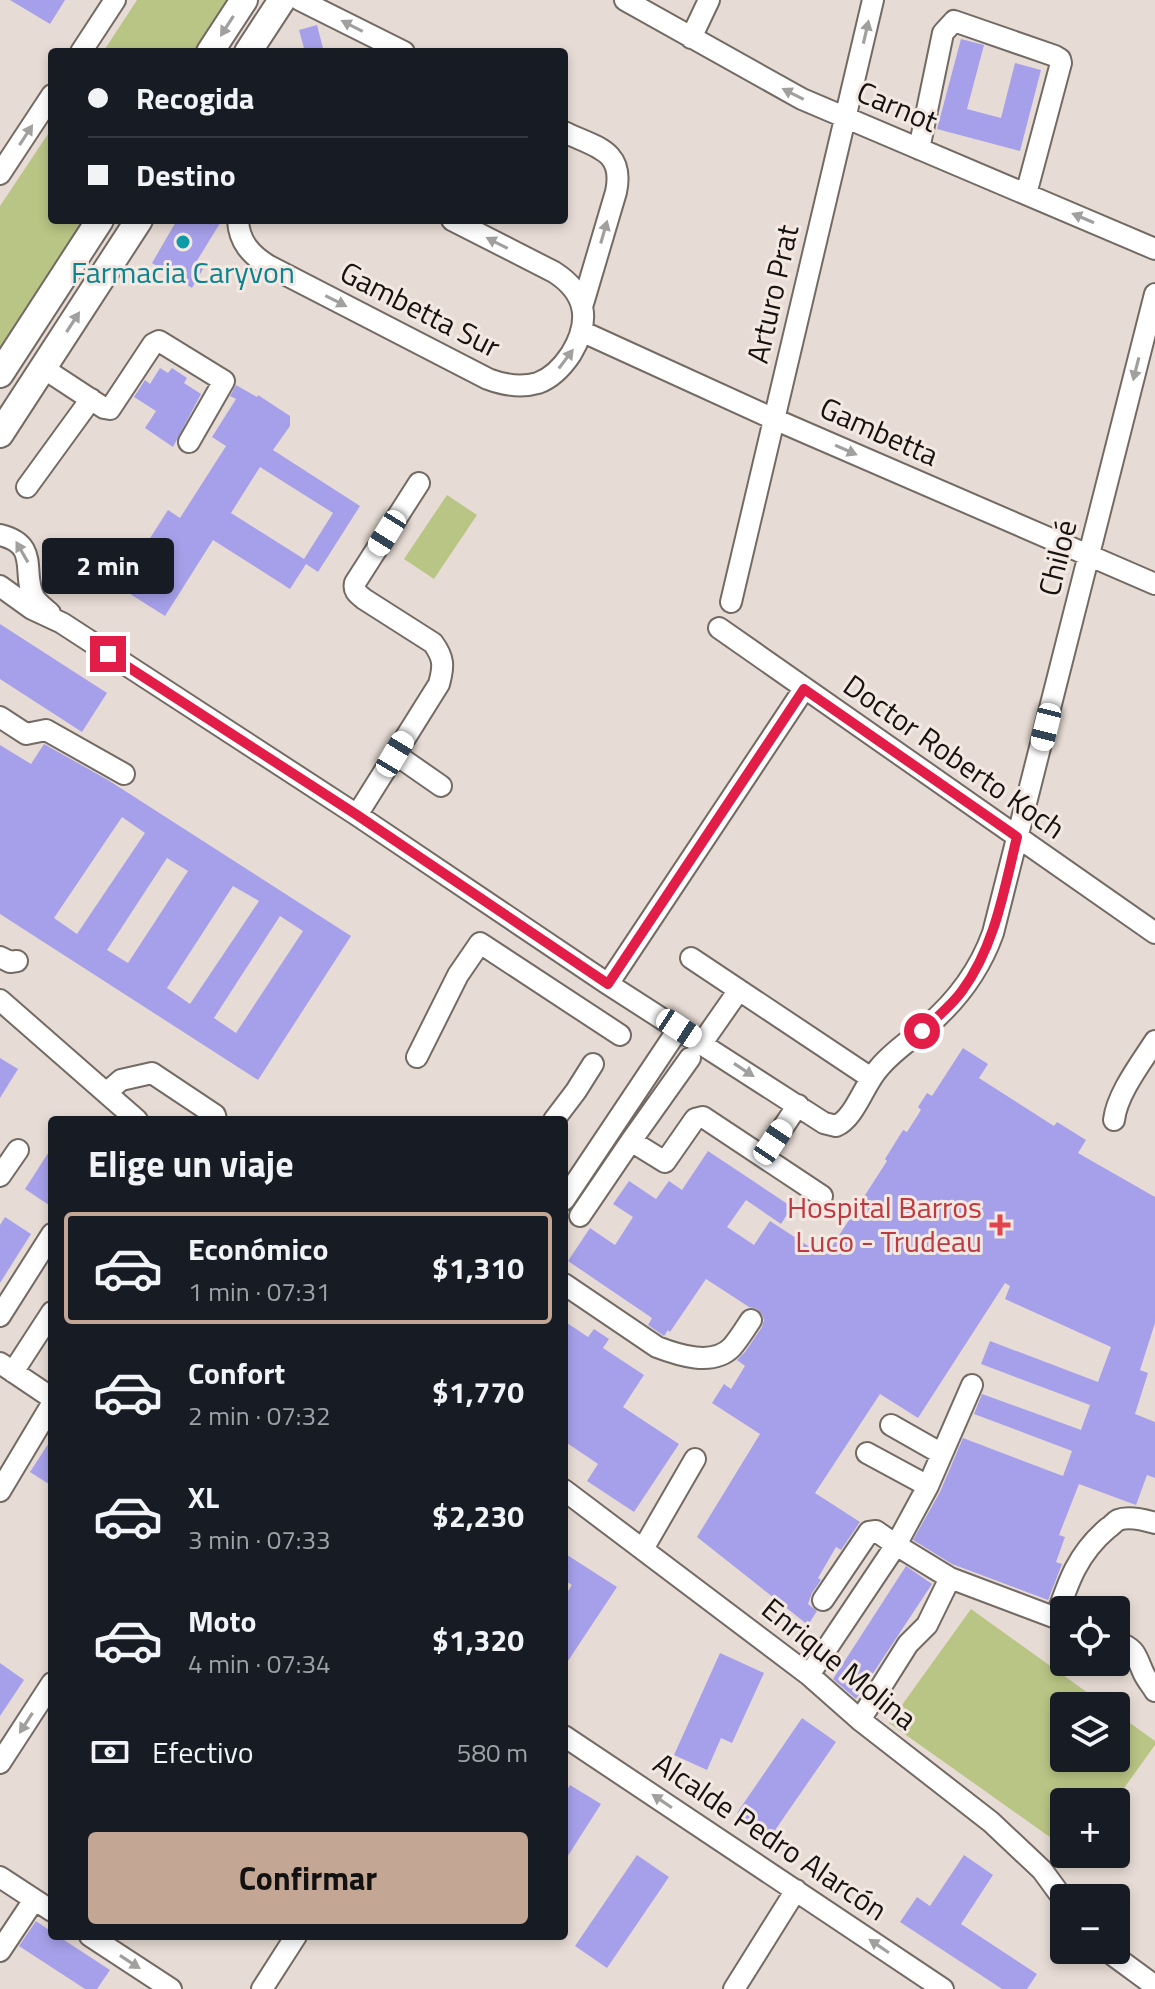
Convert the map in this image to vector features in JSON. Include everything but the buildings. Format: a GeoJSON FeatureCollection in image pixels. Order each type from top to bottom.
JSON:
{"type":"FeatureCollection","features":[{"type":"Feature","properties":{"kind":"main road"},"geometry":{"type":"LineString","coordinates":[[213,48],[244,0]]}},
{"type":"Feature","properties":{"kind":"main road"},"geometry":{"type":"LineString","coordinates":[[251,48],[282,0]]}},
{"type":"Feature","properties":{"kind":"main road"},"geometry":{"type":"LineString","coordinates":[[0,374],[97,224]]}},
{"type":"Feature","properties":{"kind":"main road"},"geometry":{"type":"LineString","coordinates":[[0,434],[136,224]]}},
{"type":"Feature","properties":{"kind":"street"},"geometry":{"type":"LineString","coordinates":[[300,0],[396,48]]}},
{"type":"Feature","properties":{"kind":"street","name":"Carnot"},"geometry":{"type":"LineString","coordinates":[[625,0],[774,85],[1155,249]]}},
{"type":"Feature","properties":{"kind":"street"},"geometry":{"type":"LineString","coordinates":[[691,38],[709,0]]}},
{"type":"Feature","properties":{"kind":"street","name":"Arturo Prat"},"geometry":{"type":"LineString","coordinates":[[731,602],[873,0]]}},
{"type":"Feature","properties":{"kind":"street"},"geometry":{"type":"LineString","coordinates":[[83,48],[112,1]]}},
{"type":"Feature","properties":{"kind":"street"},"geometry":{"type":"LineString","coordinates":[[919,149],[943,33],[954,21],[1055,56],[1061,63],[1026,194]]}},
{"type":"Feature","properties":{"kind":"street"},"geometry":{"type":"LineString","coordinates":[[1,172],[48,101]]}},
{"type":"Feature","properties":{"kind":"street"},"geometry":{"type":"LineString","coordinates":[[568,134],[611,156],[618,173],[616,192],[582,307]]}},
{"type":"Feature","properties":{"kind":"street","name":"Gambetta Sur"},"geometry":{"type":"LineString","coordinates":[[239,224],[246,247],[263,263],[493,381],[511,386],[535,384],[546,379],[567,360],[581,331]]}},
{"type":"Feature","properties":{"kind":"street"},"geometry":{"type":"LineString","coordinates":[[460,224],[561,277],[576,292],[582,307],[581,331]]}},
{"type":"Feature","properties":{"kind":"street","name":"Chiloé"},"geometry":{"type":"LineString","coordinates":[[798,1105],[824,1123],[836,1126],[845,1122],[871,1078],[893,1053],[946,1010],[961,993],[993,933],[1155,294]]}},
{"type":"Feature","properties":{"kind":"street","name":"Gambetta"},"geometry":{"type":"LineString","coordinates":[[581,331],[774,419],[1155,584]]}},
{"type":"Feature","properties":{"kind":"street"},"geometry":{"type":"LineString","coordinates":[[43,368],[104,408],[112,409],[153,344],[159,341],[224,381],[189,442]]}},
{"type":"Feature","properties":{"kind":"street"},"geometry":{"type":"LineString","coordinates":[[27,487],[91,399]]}},
{"type":"Feature","properties":{"kind":"street"},"geometry":{"type":"LineString","coordinates":[[357,815],[439,684],[443,669],[440,653],[433,643],[364,599],[354,587],[419,483]]}},
{"type":"Feature","properties":{"kind":"street"},"geometry":{"type":"LineString","coordinates":[[0,535],[16,541],[22,548],[27,557],[35,599],[62,623]]}},
{"type":"Feature","properties":{"kind":"street"},"geometry":{"type":"LineString","coordinates":[[0,586],[357,815],[608,984],[679,1028],[696,1051],[798,1105],[763,1157]]}},
{"type":"Feature","properties":{"kind":"street","name":"Doctor Roberto Koch"},"geometry":{"type":"LineString","coordinates":[[719,628],[1155,933]]}},
{"type":"Feature","properties":{"kind":"street"},"geometry":{"type":"LineString","coordinates":[[608,984],[804,689]]}},
{"type":"Feature","properties":{"kind":"street"},"geometry":{"type":"LineString","coordinates":[[0,717],[26,734],[46,730],[124,774]]}},
{"type":"Feature","properties":{"kind":"street"},"geometry":{"type":"LineString","coordinates":[[395,754],[441,786]]}},
{"type":"Feature","properties":{"kind":"street"},"geometry":{"type":"LineString","coordinates":[[417,1057],[458,975],[480,943],[620,1035]]}},
{"type":"Feature","properties":{"kind":"street"},"geometry":{"type":"LineString","coordinates":[[691,958],[871,1078]]}},
{"type":"Feature","properties":{"kind":"street"},"geometry":{"type":"LineString","coordinates":[[580,1216],[739,990]]}},
{"type":"Feature","properties":{"kind":"street"},"geometry":{"type":"LineString","coordinates":[[0,1000],[132,1116]]}},
{"type":"Feature","properties":{"kind":"street"},"geometry":{"type":"LineString","coordinates":[[568,1194],[679,1028]]}},
{"type":"Feature","properties":{"kind":"street"},"geometry":{"type":"LineString","coordinates":[[1114,1120],[1122,1096],[1155,1041]]}},
{"type":"Feature","properties":{"kind":"street"},"geometry":{"type":"LineString","coordinates":[[557,1116],[593,1064]]}},
{"type":"Feature","properties":{"kind":"street"},"geometry":{"type":"LineString","coordinates":[[106,1093],[121,1080],[152,1073],[215,1116]]}},
{"type":"Feature","properties":{"kind":"street"},"geometry":{"type":"LineString","coordinates":[[631,1141],[665,1162],[695,1119],[703,1117],[822,1196]]}},
{"type":"Feature","properties":{"kind":"street"},"geometry":{"type":"LineString","coordinates":[[0,1176],[18,1150]]}},
{"type":"Feature","properties":{"kind":"street"},"geometry":{"type":"LineString","coordinates":[[0,1316],[48,1240]]}},
{"type":"Feature","properties":{"kind":"street"},"geometry":{"type":"LineString","coordinates":[[568,1287],[657,1347],[698,1358],[730,1350],[751,1320]]}},
{"type":"Feature","properties":{"kind":"street"},"geometry":{"type":"LineString","coordinates":[[48,1317],[6,1368],[48,1395]]}},
{"type":"Feature","properties":{"kind":"street"},"geometry":{"type":"LineString","coordinates":[[809,1675],[896,1545],[928,1486],[972,1385]]}},
{"type":"Feature","properties":{"kind":"street"},"geometry":{"type":"LineString","coordinates":[[0,1491],[48,1411]]}},
{"type":"Feature","properties":{"kind":"street"},"geometry":{"type":"LineString","coordinates":[[891,1425],[942,1454]]}},
{"type":"Feature","properties":{"kind":"street"},"geometry":{"type":"LineString","coordinates":[[867,1453],[928,1486]]}},
{"type":"Feature","properties":{"kind":"street"},"geometry":{"type":"LineString","coordinates":[[643,1549],[695,1459]]}},
{"type":"Feature","properties":{"kind":"street","name":"Enrique Molina"},"geometry":{"type":"LineString","coordinates":[[568,1493],[809,1675],[860,1720],[991,1822],[1042,1870],[1052,1884]]}},
{"type":"Feature","properties":{"kind":"street"},"geometry":{"type":"LineString","coordinates":[[1065,1596],[1068,1580],[1084,1554],[1118,1520],[1141,1519],[1155,1523]]}},
{"type":"Feature","properties":{"kind":"street"},"geometry":{"type":"LineString","coordinates":[[823,1600],[869,1532],[876,1531],[950,1578],[1050,1616]]}},
{"type":"Feature","properties":{"kind":"street"},"geometry":{"type":"LineString","coordinates":[[860,1720],[908,1644],[927,1625],[950,1578]]}},
{"type":"Feature","properties":{"kind":"street"},"geometry":{"type":"LineString","coordinates":[[1130,1648],[1134,1650],[1155,1691]]}},
{"type":"Feature","properties":{"kind":"street"},"geometry":{"type":"LineString","coordinates":[[0,1763],[48,1689]]}},
{"type":"Feature","properties":{"kind":"street","name":"Alcalde Pedro Alarcón"},"geometry":{"type":"LineString","coordinates":[[568,1739],[943,1989]]}},
{"type":"Feature","properties":{"kind":"street"},"geometry":{"type":"LineString","coordinates":[[0,1877],[48,1909]]}},
{"type":"Feature","properties":{"kind":"street"},"geometry":{"type":"LineString","coordinates":[[734,1989],[796,1890]]}},
{"type":"Feature","properties":{"kind":"street"},"geometry":{"type":"LineString","coordinates":[[0,1951],[34,1900]]}},
{"type":"Feature","properties":{"kind":"street"},"geometry":{"type":"LineString","coordinates":[[96,1940],[168,1988]]}},
{"type":"Feature","properties":{"kind":"street"},"geometry":{"type":"LineString","coordinates":[[262,1989],[293,1940]]}},
{"type":"Feature","properties":{"kind":"street"},"geometry":{"type":"LineString","coordinates":[[1125,1964],[1155,1986]]}},
{"type":"Feature","properties":{"kind":"green space"},"geometry":{"type":"Polygon","coordinates":[[[137,0],[232,0],[200,48],[106,48],[137,0]]]}},
{"type":"Feature","properties":{"kind":"green space"},"geometry":{"type":"Polygon","coordinates":[[[48,134],[48,224],[83,224],[0,351],[0,206],[48,134]]]}},
{"type":"Feature","properties":{"kind":"green space"},"geometry":{"type":"Polygon","coordinates":[[[447,495],[477,515],[434,579],[404,559],[447,495]]]}},
{"type":"Feature","properties":{"kind":"green space"},"geometry":{"type":"Polygon","coordinates":[[[971,1609],[1050,1666],[1050,1676],[1064,1676],[1087,1692],[1050,1692],[1050,1772],[1130,1772],[1130,1723],[1155,1741],[1155,1745],[1124,1788],[1050,1788],[1050,1837],[889,1723],[971,1609]]]}},
{"type":"Feature","properties":{"kind":"place","name":"Farmacia Caryvon"},"geometry":{"type":"Point","coordinates":[183,242]}},
{"type":"Feature","properties":{"kind":"place","name":"Hospital Barros Luco - Trudeau"},"geometry":{"type":"Point","coordinates":[1000,1225]}},
{"type":"Feature","properties":{"kind":"route"},"geometry":{"type":"LineString","coordinates":[[108,654],[357,815],[608,984],[804,689],[1017,837],[987,950],[961,993],[922,1031]]}}]}
